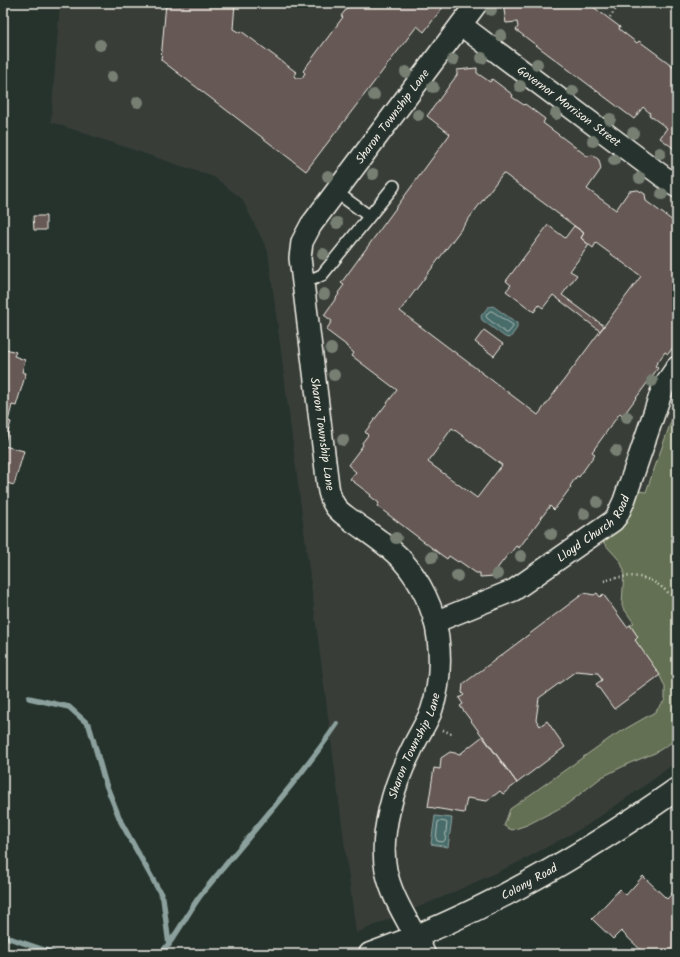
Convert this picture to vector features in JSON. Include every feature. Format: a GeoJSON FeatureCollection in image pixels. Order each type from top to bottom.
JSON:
{"type":"FeatureCollection","features":[{"type":"Feature","properties":{"kind":"street","name":"Sharon Township Lane"},"geometry":{"type":"LineString","coordinates":[[420,945],[396,901],[386,871],[384,850],[386,831],[396,788],[409,754],[430,714],[434,702],[439,665],[439,649],[435,622],[431,609],[418,583],[401,559],[338,510],[330,498],[300,258],[302,242],[311,225],[477,3]]}},
{"type":"Feature","properties":{"kind":"street","name":"Governor Morrison Street"},"geometry":{"type":"LineString","coordinates":[[461,25],[677,186]]}},
{"type":"Feature","properties":{"kind":"street","name":"Lloyd Church Road"},"geometry":{"type":"LineString","coordinates":[[435,622],[514,590],[613,521],[624,501],[661,393],[677,368]]}},
{"type":"Feature","properties":{"kind":"street","name":"Colony Road"},"geometry":{"type":"LineString","coordinates":[[370,954],[420,945],[492,901],[556,868],[618,830],[677,789]]}},
{"type":"Feature","properties":{"kind":"lane"},"geometry":{"type":"LineString","coordinates":[[302,281],[313,279],[322,275],[394,186]]}},
{"type":"Feature","properties":{"kind":"lane"},"geometry":{"type":"LineString","coordinates":[[336,192],[369,216]]}},
{"type":"Feature","properties":{"kind":"path"},"geometry":{"type":"LineString","coordinates":[[610,17],[620,3]]}},
{"type":"Feature","properties":{"kind":"path"},"geometry":{"type":"LineString","coordinates":[[604,581],[630,575],[645,578],[661,586],[677,600]]}},
{"type":"Feature","properties":{"kind":"shaded area"},"geometry":{"type":"Polygon","coordinates":[[[60,3],[677,3],[677,761],[654,779],[586,826],[517,863],[445,896],[356,933],[268,251],[242,199],[214,177],[51,122],[60,3]]]}},
{"type":"Feature","properties":{"kind":"green space"},"geometry":{"type":"Polygon","coordinates":[[[677,414],[677,739],[655,753],[630,763],[602,777],[566,805],[527,825],[512,830],[504,826],[510,809],[613,736],[655,712],[665,700],[665,687],[660,676],[635,640],[638,637],[630,625],[634,623],[622,606],[624,570],[620,561],[603,542],[625,521],[638,491],[646,492],[672,419],[677,414]]]}},
{"type":"Feature","properties":{"kind":"water"},"geometry":{"type":"Polygon","coordinates":[[[493,306],[517,323],[517,328],[510,338],[505,337],[482,320],[481,316],[488,307],[493,306]]]}},
{"type":"Feature","properties":{"kind":"water"},"geometry":{"type":"Polygon","coordinates":[[[435,816],[452,818],[448,847],[431,844],[435,816]]]}},
{"type":"Feature","properties":{"kind":"building"},"geometry":{"type":"Polygon","coordinates":[[[166,3],[235,3],[233,29],[240,33],[241,31],[296,72],[294,76],[296,78],[302,78],[305,73],[303,71],[343,17],[341,16],[351,3],[446,3],[424,32],[417,26],[306,171],[161,60],[166,3]]]}},
{"type":"Feature","properties":{"kind":"building"},"geometry":{"type":"Polygon","coordinates":[[[503,3],[588,3],[620,27],[619,29],[637,43],[639,41],[677,69],[677,151],[660,138],[667,128],[649,115],[650,113],[643,107],[634,119],[516,30],[518,27],[517,22],[506,23],[503,3]]]}},
{"type":"Feature","properties":{"kind":"building"},"geometry":{"type":"Polygon","coordinates":[[[477,68],[477,73],[490,82],[492,79],[513,95],[512,97],[524,105],[525,104],[545,119],[543,123],[587,156],[593,155],[599,160],[601,169],[587,189],[616,210],[629,191],[638,190],[645,194],[646,201],[677,224],[677,342],[668,354],[665,352],[655,366],[658,368],[623,416],[620,413],[592,452],[595,454],[579,477],[577,476],[554,510],[550,506],[519,548],[516,546],[494,571],[495,576],[480,577],[480,573],[476,573],[449,556],[447,559],[440,554],[377,506],[379,503],[370,496],[371,495],[350,479],[356,472],[348,465],[363,445],[362,443],[368,435],[365,432],[397,390],[352,356],[354,353],[346,345],[326,330],[332,321],[324,315],[344,285],[341,283],[450,134],[427,116],[457,75],[457,70],[477,68]],[[503,173],[400,311],[538,415],[641,276],[596,243],[593,248],[581,238],[584,233],[503,173]],[[452,428],[428,462],[477,498],[502,465],[452,428]]]}},
{"type":"Feature","properties":{"kind":"building"},"geometry":{"type":"Polygon","coordinates":[[[33,216],[46,216],[46,230],[34,230],[33,216]]]}},
{"type":"Feature","properties":{"kind":"building"},"geometry":{"type":"Polygon","coordinates":[[[548,225],[565,238],[574,226],[584,233],[581,238],[589,245],[570,271],[577,275],[562,295],[604,326],[600,331],[553,295],[543,308],[539,305],[534,312],[506,291],[511,285],[506,281],[548,225]]]}},
{"type":"Feature","properties":{"kind":"building"},"geometry":{"type":"Polygon","coordinates":[[[484,330],[503,344],[494,356],[475,342],[484,330]]]}},
{"type":"Feature","properties":{"kind":"building"},"geometry":{"type":"Polygon","coordinates":[[[3,348],[16,352],[14,356],[25,360],[22,372],[26,373],[16,406],[12,405],[8,421],[11,422],[3,448],[3,348]]]}},
{"type":"Feature","properties":{"kind":"building"},"geometry":{"type":"Polygon","coordinates":[[[4,446],[24,451],[14,485],[3,482],[4,446]]]}},
{"type":"Feature","properties":{"kind":"building"},"geometry":{"type":"Polygon","coordinates":[[[584,593],[594,595],[597,593],[600,597],[603,594],[627,627],[630,625],[638,637],[635,640],[660,675],[614,709],[596,684],[602,680],[598,673],[576,671],[539,698],[536,720],[540,726],[547,721],[565,747],[517,783],[460,706],[463,704],[459,698],[464,695],[462,693],[463,684],[584,593]]]}},
{"type":"Feature","properties":{"kind":"building"},"geometry":{"type":"Polygon","coordinates":[[[483,736],[517,783],[503,794],[500,791],[487,801],[467,798],[464,813],[428,807],[434,768],[440,769],[441,758],[450,752],[460,754],[483,736]]]}},
{"type":"Feature","properties":{"kind":"building"},"geometry":{"type":"Polygon","coordinates":[[[643,876],[667,899],[677,888],[677,954],[645,954],[621,931],[613,939],[592,919],[620,889],[626,895],[643,876]]]}},
{"type":"Feature","properties":{"kind":"waterway"},"geometry":{"type":"LineString","coordinates":[[29,698],[69,707],[89,725],[105,782],[121,822],[163,898],[169,945]]}},
{"type":"Feature","properties":{"kind":"waterway"},"geometry":{"type":"LineString","coordinates":[[160,954],[176,933],[200,896],[287,790],[337,724]]}},
{"type":"Feature","properties":{"kind":"waterway"},"geometry":{"type":"LineString","coordinates":[[3,936],[56,954]]}}]}
